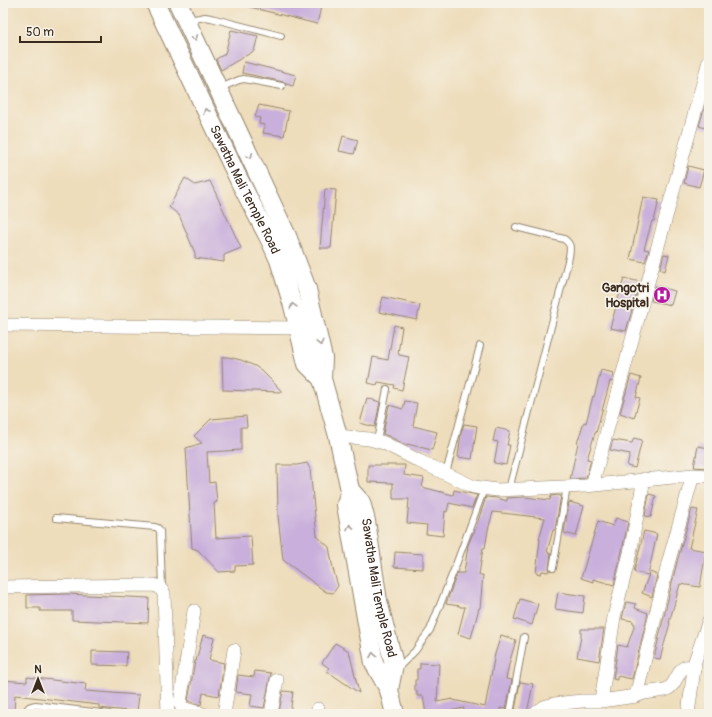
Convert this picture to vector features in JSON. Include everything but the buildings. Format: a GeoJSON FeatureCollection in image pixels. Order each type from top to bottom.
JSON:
{"type":"FeatureCollection","features":[{"type":"Feature","properties":{"kind":"street","name":"Sawatha Mali Temple Road"},"geometry":{"type":"LineString","coordinates":[[155,3],[239,180],[279,260],[299,328],[307,364],[322,379]]}},
{"type":"Feature","properties":{"kind":"street","name":"Sawatha Mali Temple Road"},"geometry":{"type":"LineString","coordinates":[[178,3],[287,236],[307,290],[323,358],[322,379],[338,436],[350,490],[346,505],[374,663],[390,682],[395,714]]}},
{"type":"Feature","properties":{"kind":"street"},"geometry":{"type":"LineString","coordinates":[[592,485],[709,61]]}},
{"type":"Feature","properties":{"kind":"street"},"geometry":{"type":"LineString","coordinates":[[3,325],[299,328]]}},
{"type":"Feature","properties":{"kind":"street"},"geometry":{"type":"LineString","coordinates":[[338,436],[369,439],[384,443],[474,487],[484,489],[497,490],[592,485],[693,474],[709,476]]}},
{"type":"Feature","properties":{"kind":"street"},"geometry":{"type":"LineString","coordinates":[[636,696],[669,560],[693,474]]}},
{"type":"Feature","properties":{"kind":"street"},"geometry":{"type":"LineString","coordinates":[[601,701],[614,617],[630,553],[644,479]]}},
{"type":"Feature","properties":{"kind":"street"},"geometry":{"type":"LineString","coordinates":[[3,587],[153,585],[162,589],[164,594],[168,714]]}},
{"type":"Feature","properties":{"kind":"street"},"geometry":{"type":"LineString","coordinates":[[194,612],[180,704],[182,708],[203,714]]}},
{"type":"Feature","properties":{"kind":"street"},"geometry":{"type":"LineString","coordinates":[[688,714],[695,661],[709,620]]}},
{"type":"Feature","properties":{"kind":"street"},"geometry":{"type":"LineString","coordinates":[[224,714],[234,650]]}},
{"type":"Feature","properties":{"kind":"street"},"geometry":{"type":"LineString","coordinates":[[535,714],[544,707],[554,704],[582,701],[601,701],[665,690],[673,684],[681,670],[685,667],[695,666]]}},
{"type":"Feature","properties":{"kind":"street"},"geometry":{"type":"LineString","coordinates":[[271,714],[277,680]]}},
{"type":"Feature","properties":{"kind":"lane"},"geometry":{"type":"LineString","coordinates":[[186,20],[205,17],[211,18],[281,36]]}},
{"type":"Feature","properties":{"kind":"lane"},"geometry":{"type":"LineString","coordinates":[[218,89],[244,79],[282,86]]}},
{"type":"Feature","properties":{"kind":"lane"},"geometry":{"type":"LineString","coordinates":[[509,489],[569,257],[570,248],[569,242],[564,239],[516,227]]}},
{"type":"Feature","properties":{"kind":"lane"},"geometry":{"type":"LineString","coordinates":[[446,473],[480,346]]}},
{"type":"Feature","properties":{"kind":"lane"},"geometry":{"type":"LineString","coordinates":[[376,441],[387,389]]}},
{"type":"Feature","properties":{"kind":"lane"},"geometry":{"type":"LineString","coordinates":[[553,568],[567,486]]}},
{"type":"Feature","properties":{"kind":"lane"},"geometry":{"type":"LineString","coordinates":[[390,682],[430,630],[484,489]]}},
{"type":"Feature","properties":{"kind":"lane"},"geometry":{"type":"LineString","coordinates":[[56,518],[155,526],[158,528],[160,531],[162,589]]}},
{"type":"Feature","properties":{"kind":"lane"},"geometry":{"type":"LineString","coordinates":[[510,714],[524,637]]}},
{"type":"Feature","properties":{"kind":"lane"},"geometry":{"type":"LineString","coordinates":[[26,714],[29,707],[36,706],[109,714]]}},
{"type":"Feature","properties":{"kind":"place","name":"Gangotri Hospital"},"geometry":{"type":"Point","coordinates":[662,295]}}]}
